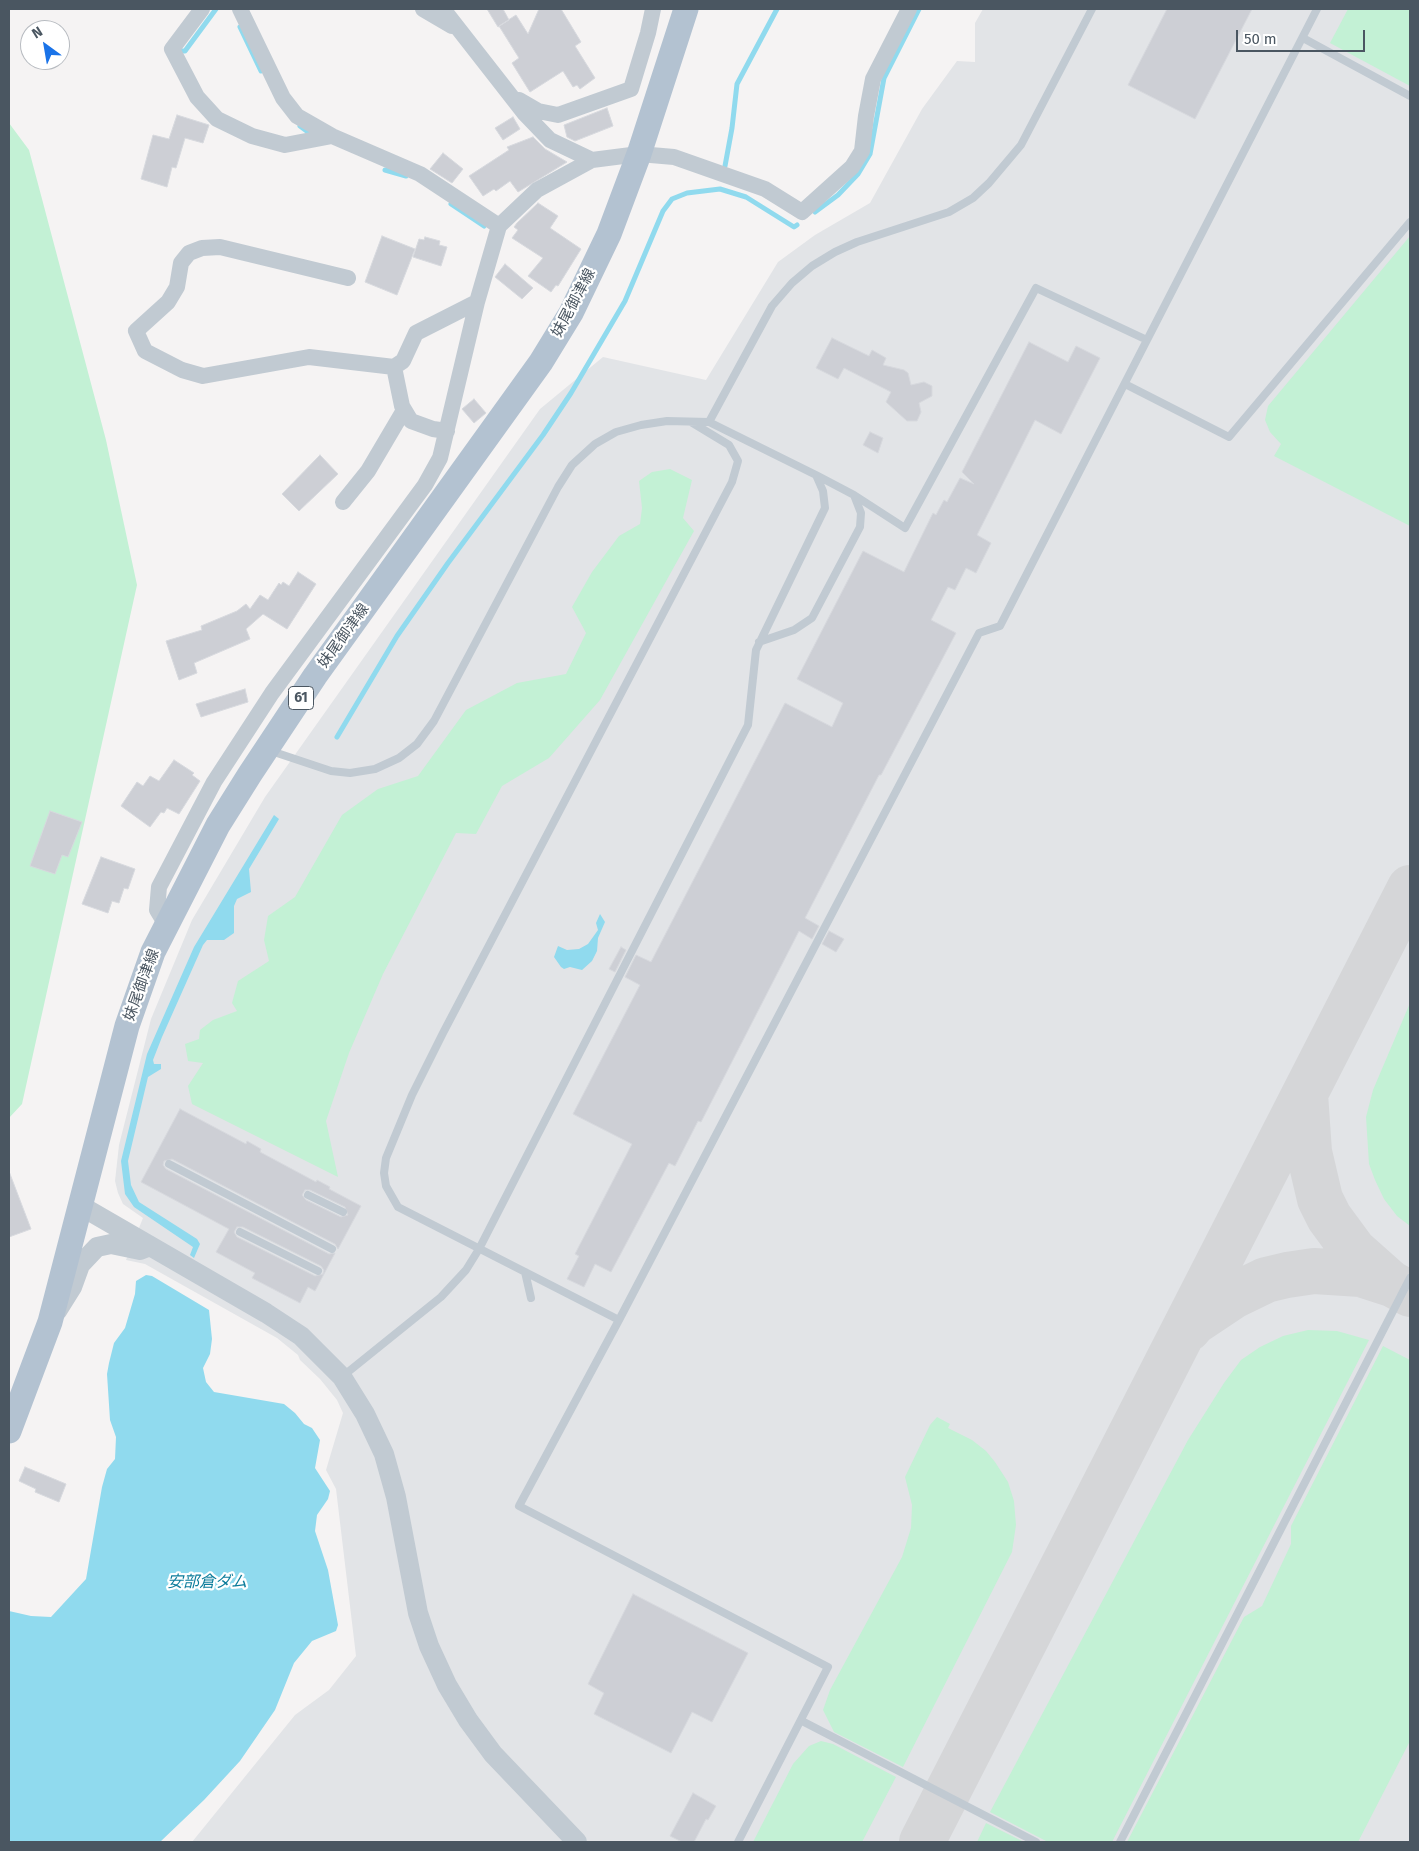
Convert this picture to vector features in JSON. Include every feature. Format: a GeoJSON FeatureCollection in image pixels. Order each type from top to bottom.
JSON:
{"type":"FeatureCollection","features":[{"type":"Feature","properties":{"kind":"main road","name":"妹尾御津線"},"geometry":{"type":"LineString","coordinates":[[9,1431],[50,1322],[127,1026],[152,952],[218,825],[266,749],[315,676],[541,362],[571,313],[609,234],[639,154],[686,9]]}},
{"type":"Feature","properties":{"kind":"street"},"geometry":{"type":"LineString","coordinates":[[202,9],[172,49],[197,97],[218,119],[252,136],[285,145],[332,136]]}},
{"type":"Feature","properties":{"kind":"street"},"geometry":{"type":"LineString","coordinates":[[240,9],[283,98],[297,116],[332,136],[420,174],[498,226]]}},
{"type":"Feature","properties":{"kind":"street"},"geometry":{"type":"LineString","coordinates":[[423,9],[457,28]]}},
{"type":"Feature","properties":{"kind":"street"},"geometry":{"type":"LineString","coordinates":[[443,9],[512,96],[550,140],[592,160]]}},
{"type":"Feature","properties":{"kind":"street"},"geometry":{"type":"LineString","coordinates":[[512,96],[538,111],[558,115],[631,89],[648,33],[653,9]]}},
{"type":"Feature","properties":{"kind":"street"},"geometry":{"type":"LineString","coordinates":[[166,925],[157,910],[159,888],[214,782],[242,736],[425,485],[440,458],[448,431],[477,302],[498,226],[537,190],[592,160],[639,154],[674,156],[765,189],[802,212],[852,167],[862,151],[873,79],[909,9]]}},
{"type":"Feature","properties":{"kind":"street"},"geometry":{"type":"LineString","coordinates":[[348,278],[220,247],[202,248],[189,252],[181,263],[178,287],[168,302],[136,331],[145,351],[182,370],[203,376],[309,357],[394,367],[403,361],[416,333],[477,302]]}},
{"type":"Feature","properties":{"kind":"street"},"geometry":{"type":"LineString","coordinates":[[394,367],[404,410],[411,421],[433,429],[448,431]]}},
{"type":"Feature","properties":{"kind":"street"},"geometry":{"type":"LineString","coordinates":[[343,502],[368,470],[404,410]]}},
{"type":"Feature","properties":{"kind":"street"},"geometry":{"type":"LineString","coordinates":[[242,736],[266,749]]}},
{"type":"Feature","properties":{"kind":"street"},"geometry":{"type":"LineString","coordinates":[[81,1206],[228,1290],[301,1336],[342,1376],[368,1419],[384,1454],[396,1497],[418,1613],[429,1646],[447,1685],[468,1720],[493,1754],[578,1842]]}},
{"type":"Feature","properties":{"kind":"street"},"geometry":{"type":"LineString","coordinates":[[50,1322],[72,1287],[80,1265],[97,1247],[111,1244],[140,1250],[150,1247]]}},
{"type":"Feature","properties":{"kind":"lane"},"geometry":{"type":"LineString","coordinates":[[709,422],[772,306],[798,278],[834,252],[857,242],[949,212],[972,198],[989,183],[1021,145],[1092,9]]}},
{"type":"Feature","properties":{"kind":"lane"},"geometry":{"type":"LineString","coordinates":[[738,1842],[802,1721],[828,1667],[519,1506],[619,1320],[979,633],[1000,626],[1318,9]]}},
{"type":"Feature","properties":{"kind":"lane"},"geometry":{"type":"LineString","coordinates":[[1303,38],[1410,96]]}},
{"type":"Feature","properties":{"kind":"lane"},"geometry":{"type":"LineString","coordinates":[[1125,384],[1229,437],[1410,222]]}},
{"type":"Feature","properties":{"kind":"lane"},"geometry":{"type":"LineString","coordinates":[[266,749],[331,771],[350,773],[375,769],[405,754],[417,744],[434,721],[558,487],[572,465],[595,444],[616,432],[658,422],[709,422],[854,495],[906,528],[1036,288],[1147,340]]}},
{"type":"Feature","properties":{"kind":"lane"},"geometry":{"type":"LineString","coordinates":[[619,1320],[398,1207],[386,1186],[384,1173],[386,1158],[412,1094],[732,482],[738,461],[729,446],[689,421]]}},
{"type":"Feature","properties":{"kind":"lane"},"geometry":{"type":"LineString","coordinates":[[342,1376],[441,1297],[466,1270],[480,1249],[743,736],[750,714],[754,659],[759,642],[825,508],[823,491],[816,475]]}},
{"type":"Feature","properties":{"kind":"lane"},"geometry":{"type":"LineString","coordinates":[[759,642],[794,630],[812,618],[860,527],[862,513],[854,495]]}},
{"type":"Feature","properties":{"kind":"lane"},"geometry":{"type":"LineString","coordinates":[[169,1164],[332,1249]]}},
{"type":"Feature","properties":{"kind":"lane"},"geometry":{"type":"LineString","coordinates":[[308,1195],[343,1212]]}},
{"type":"Feature","properties":{"kind":"lane"},"geometry":{"type":"LineString","coordinates":[[396,1216],[398,1207]]}},
{"type":"Feature","properties":{"kind":"lane"},"geometry":{"type":"LineString","coordinates":[[240,1232],[318,1271]]}},
{"type":"Feature","properties":{"kind":"lane"},"geometry":{"type":"LineString","coordinates":[[525,1272],[531,1298]]}},
{"type":"Feature","properties":{"kind":"lane"},"geometry":{"type":"LineString","coordinates":[[1120,1842],[1410,1278]]}},
{"type":"Feature","properties":{"kind":"lane"},"geometry":{"type":"LineString","coordinates":[[802,1721],[1036,1842]]}},
{"type":"Feature","properties":{"kind":"shaded area"},"geometry":{"type":"Polygon","coordinates":[[[983,9],[1410,9],[1410,1842],[192,1842],[295,1715],[329,1690],[356,1656],[336,1489],[326,1470],[343,1413],[337,1400],[320,1379],[300,1360],[298,1355],[277,1338],[145,1264],[126,1260],[143,1218],[123,1204],[118,1193],[115,1181],[119,1145],[151,1019],[192,920],[265,797],[540,409],[603,357],[706,380],[778,262],[815,235],[870,203],[922,109],[957,61],[975,62],[975,23],[983,9]]]}},
{"type":"Feature","properties":{"kind":"green space"},"geometry":{"type":"Polygon","coordinates":[[[1348,9],[1410,9],[1410,86],[1330,43],[1348,9]]]}},
{"type":"Feature","properties":{"kind":"green space"},"geometry":{"type":"Polygon","coordinates":[[[9,123],[29,150],[106,440],[137,585],[22,1104],[9,1118],[9,123]]]}},
{"type":"Feature","properties":{"kind":"green space"},"geometry":{"type":"Polygon","coordinates":[[[1410,236],[1410,526],[1274,456],[1281,444],[1270,432],[1265,420],[1268,406],[1410,236]]]}},
{"type":"Feature","properties":{"kind":"green space"},"geometry":{"type":"Polygon","coordinates":[[[670,469],[692,480],[683,518],[694,531],[600,700],[549,758],[502,786],[476,834],[456,833],[383,974],[349,1053],[326,1121],[338,1177],[192,1104],[188,1086],[203,1063],[188,1061],[185,1044],[199,1039],[200,1030],[213,1020],[237,1011],[232,1003],[238,981],[269,961],[264,940],[268,916],[295,897],[342,815],[378,789],[418,776],[466,710],[517,683],[566,674],[586,633],[572,607],[592,572],[619,536],[640,524],[642,508],[639,481],[652,472],[670,469]]]}},
{"type":"Feature","properties":{"kind":"green space"},"geometry":{"type":"Polygon","coordinates":[[[1410,1003],[1410,1226],[1397,1216],[1384,1199],[1375,1180],[1369,1164],[1366,1117],[1373,1090],[1410,1003]]]}},
{"type":"Feature","properties":{"kind":"green space"},"geometry":{"type":"Polygon","coordinates":[[[1308,1330],[1337,1331],[1369,1340],[1112,1842],[1048,1842],[990,1812],[1188,1440],[1224,1383],[1241,1360],[1260,1347],[1283,1336],[1308,1330]]]}},
{"type":"Feature","properties":{"kind":"green space"},"geometry":{"type":"Polygon","coordinates":[[[1383,1346],[1410,1360],[1410,1741],[1358,1842],[1127,1842],[1244,1617],[1262,1606],[1291,1544],[1291,1526],[1383,1346]]]}},
{"type":"Feature","properties":{"kind":"green space"},"geometry":{"type":"Polygon","coordinates":[[[937,1417],[950,1424],[948,1428],[972,1440],[986,1451],[995,1462],[1008,1482],[1014,1501],[1016,1525],[1012,1552],[903,1767],[834,1732],[823,1710],[830,1690],[902,1557],[911,1528],[912,1505],[905,1477],[930,1425],[937,1417]]]}},
{"type":"Feature","properties":{"kind":"green space"},"geometry":{"type":"Polygon","coordinates":[[[821,1741],[833,1744],[896,1777],[862,1842],[753,1842],[793,1764],[809,1746],[821,1741]]]}},
{"type":"Feature","properties":{"kind":"green space"},"geometry":{"type":"Polygon","coordinates":[[[986,1823],[1024,1842],[977,1842],[986,1823]]]}},
{"type":"Feature","properties":{"kind":"water"},"geometry":{"type":"Polygon","coordinates":[[[274,815],[279,819],[249,869],[251,892],[237,899],[234,906],[234,933],[224,940],[207,940],[203,945],[162,1037],[153,1060],[154,1064],[161,1064],[161,1069],[148,1077],[128,1161],[131,1185],[139,1202],[197,1239],[200,1244],[194,1258],[190,1255],[193,1247],[134,1207],[125,1194],[121,1161],[147,1054],[194,947],[274,815]]]}},
{"type":"Feature","properties":{"kind":"water"},"geometry":{"type":"Polygon","coordinates":[[[600,914],[605,922],[598,938],[597,951],[592,961],[582,970],[570,967],[564,969],[561,967],[554,957],[558,946],[567,950],[579,949],[588,944],[598,930],[596,923],[600,914]]]}},
{"type":"Feature","properties":{"kind":"water","name":"安部倉ダム"},"geometry":{"type":"Polygon","coordinates":[[[146,1275],[152,1276],[209,1310],[212,1339],[210,1354],[203,1368],[206,1382],[214,1392],[284,1404],[304,1424],[312,1428],[320,1440],[315,1468],[330,1491],[328,1499],[317,1515],[315,1531],[328,1570],[338,1625],[336,1631],[312,1641],[294,1663],[275,1710],[240,1761],[204,1800],[160,1842],[9,1842],[9,1611],[31,1616],[51,1617],[86,1579],[102,1487],[107,1469],[115,1459],[116,1437],[110,1420],[107,1374],[109,1363],[114,1343],[125,1328],[135,1294],[136,1281],[146,1275]]]}},
{"type":"Feature","properties":{"kind":"building"},"geometry":{"type":"Polygon","coordinates":[[[487,9],[503,9],[509,20],[498,27],[487,9]]]}},
{"type":"Feature","properties":{"kind":"building"},"geometry":{"type":"Polygon","coordinates":[[[539,9],[561,9],[581,42],[575,46],[595,78],[580,89],[577,85],[573,87],[563,71],[530,92],[512,63],[519,58],[499,26],[516,15],[528,34],[539,9]]]}},
{"type":"Feature","properties":{"kind":"building"},"geometry":{"type":"Polygon","coordinates":[[[1167,9],[1252,9],[1195,119],[1128,85],[1167,9]]]}},
{"type":"Feature","properties":{"kind":"building"},"geometry":{"type":"Polygon","coordinates":[[[607,108],[613,126],[575,141],[567,137],[564,125],[607,108]]]}},
{"type":"Feature","properties":{"kind":"building"},"geometry":{"type":"Polygon","coordinates":[[[177,115],[209,125],[203,143],[185,138],[176,168],[172,167],[167,187],[141,179],[153,135],[169,139],[177,115]]]}},
{"type":"Feature","properties":{"kind":"building"},"geometry":{"type":"Polygon","coordinates":[[[513,117],[520,129],[503,140],[495,128],[513,117]]]}},
{"type":"Feature","properties":{"kind":"building"},"geometry":{"type":"Polygon","coordinates":[[[533,137],[545,149],[567,162],[518,192],[510,181],[496,191],[494,189],[483,196],[469,176],[509,150],[507,147],[533,137]]]}},
{"type":"Feature","properties":{"kind":"building"},"geometry":{"type":"Polygon","coordinates":[[[443,153],[463,169],[452,183],[430,169],[443,153]]]}},
{"type":"Feature","properties":{"kind":"building"},"geometry":{"type":"Polygon","coordinates":[[[538,203],[558,216],[550,228],[581,249],[558,286],[556,285],[551,292],[528,276],[543,258],[512,238],[518,230],[514,227],[538,203]]]}},
{"type":"Feature","properties":{"kind":"building"},"geometry":{"type":"Polygon","coordinates":[[[382,236],[415,249],[397,295],[365,282],[382,236]]]}},
{"type":"Feature","properties":{"kind":"building"},"geometry":{"type":"Polygon","coordinates":[[[425,237],[440,241],[439,245],[447,247],[441,266],[413,257],[419,239],[424,240],[425,237]]]}},
{"type":"Feature","properties":{"kind":"building"},"geometry":{"type":"Polygon","coordinates":[[[505,264],[533,288],[522,299],[495,277],[505,264]]]}},
{"type":"Feature","properties":{"kind":"building"},"geometry":{"type":"Polygon","coordinates":[[[832,338],[869,356],[872,350],[886,358],[883,365],[904,370],[908,373],[911,385],[924,382],[932,386],[932,396],[919,403],[921,412],[917,421],[907,421],[886,402],[891,392],[844,368],[838,379],[816,368],[832,338]]]}},
{"type":"Feature","properties":{"kind":"building"},"geometry":{"type":"Polygon","coordinates":[[[1029,342],[1068,362],[1076,346],[1100,358],[1061,434],[1035,420],[977,535],[991,543],[976,573],[966,568],[955,590],[948,587],[931,620],[956,633],[881,775],[879,775],[805,918],[819,926],[812,939],[799,931],[701,1122],[698,1121],[675,1166],[669,1163],[611,1272],[595,1264],[584,1287],[567,1279],[579,1256],[575,1254],[632,1144],[573,1114],[640,985],[625,977],[636,955],[651,962],[785,703],[832,727],[843,703],[797,679],[863,551],[904,572],[933,513],[936,515],[944,500],[947,502],[960,478],[974,484],[962,472],[1029,342]]]}},
{"type":"Feature","properties":{"kind":"building"},"geometry":{"type":"Polygon","coordinates":[[[474,399],[486,413],[474,423],[462,409],[474,399]]]}},
{"type":"Feature","properties":{"kind":"building"},"geometry":{"type":"Polygon","coordinates":[[[870,432],[883,438],[878,453],[863,445],[870,432]]]}},
{"type":"Feature","properties":{"kind":"building"},"geometry":{"type":"Polygon","coordinates":[[[320,455],[338,474],[299,511],[282,494],[320,455]]]}},
{"type":"Feature","properties":{"kind":"building"},"geometry":{"type":"Polygon","coordinates":[[[298,572],[316,584],[287,629],[263,614],[246,629],[250,639],[194,663],[197,673],[179,680],[166,641],[202,630],[201,626],[237,611],[246,604],[250,609],[260,595],[268,600],[279,583],[281,585],[283,582],[289,586],[298,572]]]}},
{"type":"Feature","properties":{"kind":"building"},"geometry":{"type":"Polygon","coordinates":[[[245,689],[248,702],[201,717],[196,704],[245,689]]]}},
{"type":"Feature","properties":{"kind":"building"},"geometry":{"type":"Polygon","coordinates":[[[174,760],[194,773],[192,775],[200,781],[179,814],[167,808],[164,813],[161,812],[150,827],[121,806],[137,782],[143,786],[150,776],[159,781],[174,760]]]}},
{"type":"Feature","properties":{"kind":"building"},"geometry":{"type":"Polygon","coordinates":[[[50,811],[82,822],[68,857],[62,855],[55,874],[30,866],[50,811]]]}},
{"type":"Feature","properties":{"kind":"building"},"geometry":{"type":"Polygon","coordinates":[[[101,857],[135,869],[128,889],[124,888],[119,903],[112,901],[108,913],[82,904],[101,857]]]}},
{"type":"Feature","properties":{"kind":"building"},"geometry":{"type":"Polygon","coordinates":[[[829,931],[844,939],[836,952],[822,944],[829,931]]]}},
{"type":"Feature","properties":{"kind":"building"},"geometry":{"type":"Polygon","coordinates":[[[621,947],[626,950],[615,972],[609,969],[621,947]]]}},
{"type":"Feature","properties":{"kind":"building"},"geometry":{"type":"Polygon","coordinates":[[[180,1109],[246,1144],[247,1141],[261,1149],[260,1152],[316,1182],[317,1180],[330,1187],[329,1189],[361,1206],[338,1249],[335,1244],[172,1159],[164,1161],[163,1165],[166,1169],[329,1254],[335,1253],[315,1291],[308,1287],[300,1303],[252,1278],[255,1273],[216,1252],[229,1229],[141,1182],[180,1109]],[[305,1190],[302,1195],[306,1200],[341,1217],[348,1215],[345,1207],[310,1190],[305,1190]],[[237,1227],[234,1232],[237,1237],[315,1276],[323,1274],[324,1270],[321,1266],[243,1227],[237,1227]]]}},
{"type":"Feature","properties":{"kind":"building"},"geometry":{"type":"Polygon","coordinates":[[[9,1175],[31,1229],[9,1237],[9,1175]]]}},
{"type":"Feature","properties":{"kind":"building"},"geometry":{"type":"Polygon","coordinates":[[[25,1467],[66,1484],[59,1502],[35,1492],[36,1489],[19,1481],[25,1467]]]}},
{"type":"Feature","properties":{"kind":"building"},"geometry":{"type":"Polygon","coordinates":[[[633,1594],[748,1653],[712,1722],[692,1712],[671,1753],[594,1714],[604,1693],[588,1684],[633,1594]]]}},
{"type":"Feature","properties":{"kind":"building"},"geometry":{"type":"Polygon","coordinates":[[[693,1793],[716,1806],[708,1820],[706,1819],[694,1842],[682,1842],[670,1836],[693,1793]]]}},
{"type":"Feature","properties":{"kind":"waterway"},"geometry":{"type":"LineString","coordinates":[[181,51],[185,51],[216,9]]}},
{"type":"Feature","properties":{"kind":"waterway"},"geometry":{"type":"LineString","coordinates":[[725,166],[737,84],[777,9]]}},
{"type":"Feature","properties":{"kind":"waterway"},"geometry":{"type":"LineString","coordinates":[[815,212],[838,195],[858,174],[870,154],[884,78],[919,9]]}},
{"type":"Feature","properties":{"kind":"waterway"},"geometry":{"type":"LineString","coordinates":[[240,27],[261,71]]}},
{"type":"Feature","properties":{"kind":"waterway"},"geometry":{"type":"LineString","coordinates":[[300,126],[308,132]]}},
{"type":"Feature","properties":{"kind":"waterway"},"geometry":{"type":"LineString","coordinates":[[385,170],[406,176]]}},
{"type":"Feature","properties":{"kind":"waterway"},"geometry":{"type":"LineString","coordinates":[[337,737],[397,636],[448,563],[543,435],[571,393],[625,301],[663,211],[672,199],[687,193],[720,189],[746,197],[794,227],[797,225]]}},
{"type":"Feature","properties":{"kind":"waterway"},"geometry":{"type":"LineString","coordinates":[[451,204],[484,226]]}},
{"type":"Feature","properties":{"kind":"taxiway"},"geometry":{"type":"LineString","coordinates":[[922,1842],[1410,888]]}},
{"type":"Feature","properties":{"kind":"taxiway"},"geometry":{"type":"LineString","coordinates":[[1305,1094],[1309,1152],[1320,1199],[1329,1217],[1354,1251],[1390,1283]]}},
{"type":"Feature","properties":{"kind":"taxiway"},"geometry":{"type":"LineString","coordinates":[[1188,1329],[1194,1322],[1233,1296],[1266,1280],[1287,1275],[1314,1271],[1361,1274],[1392,1284],[1410,1294]]}}]}
